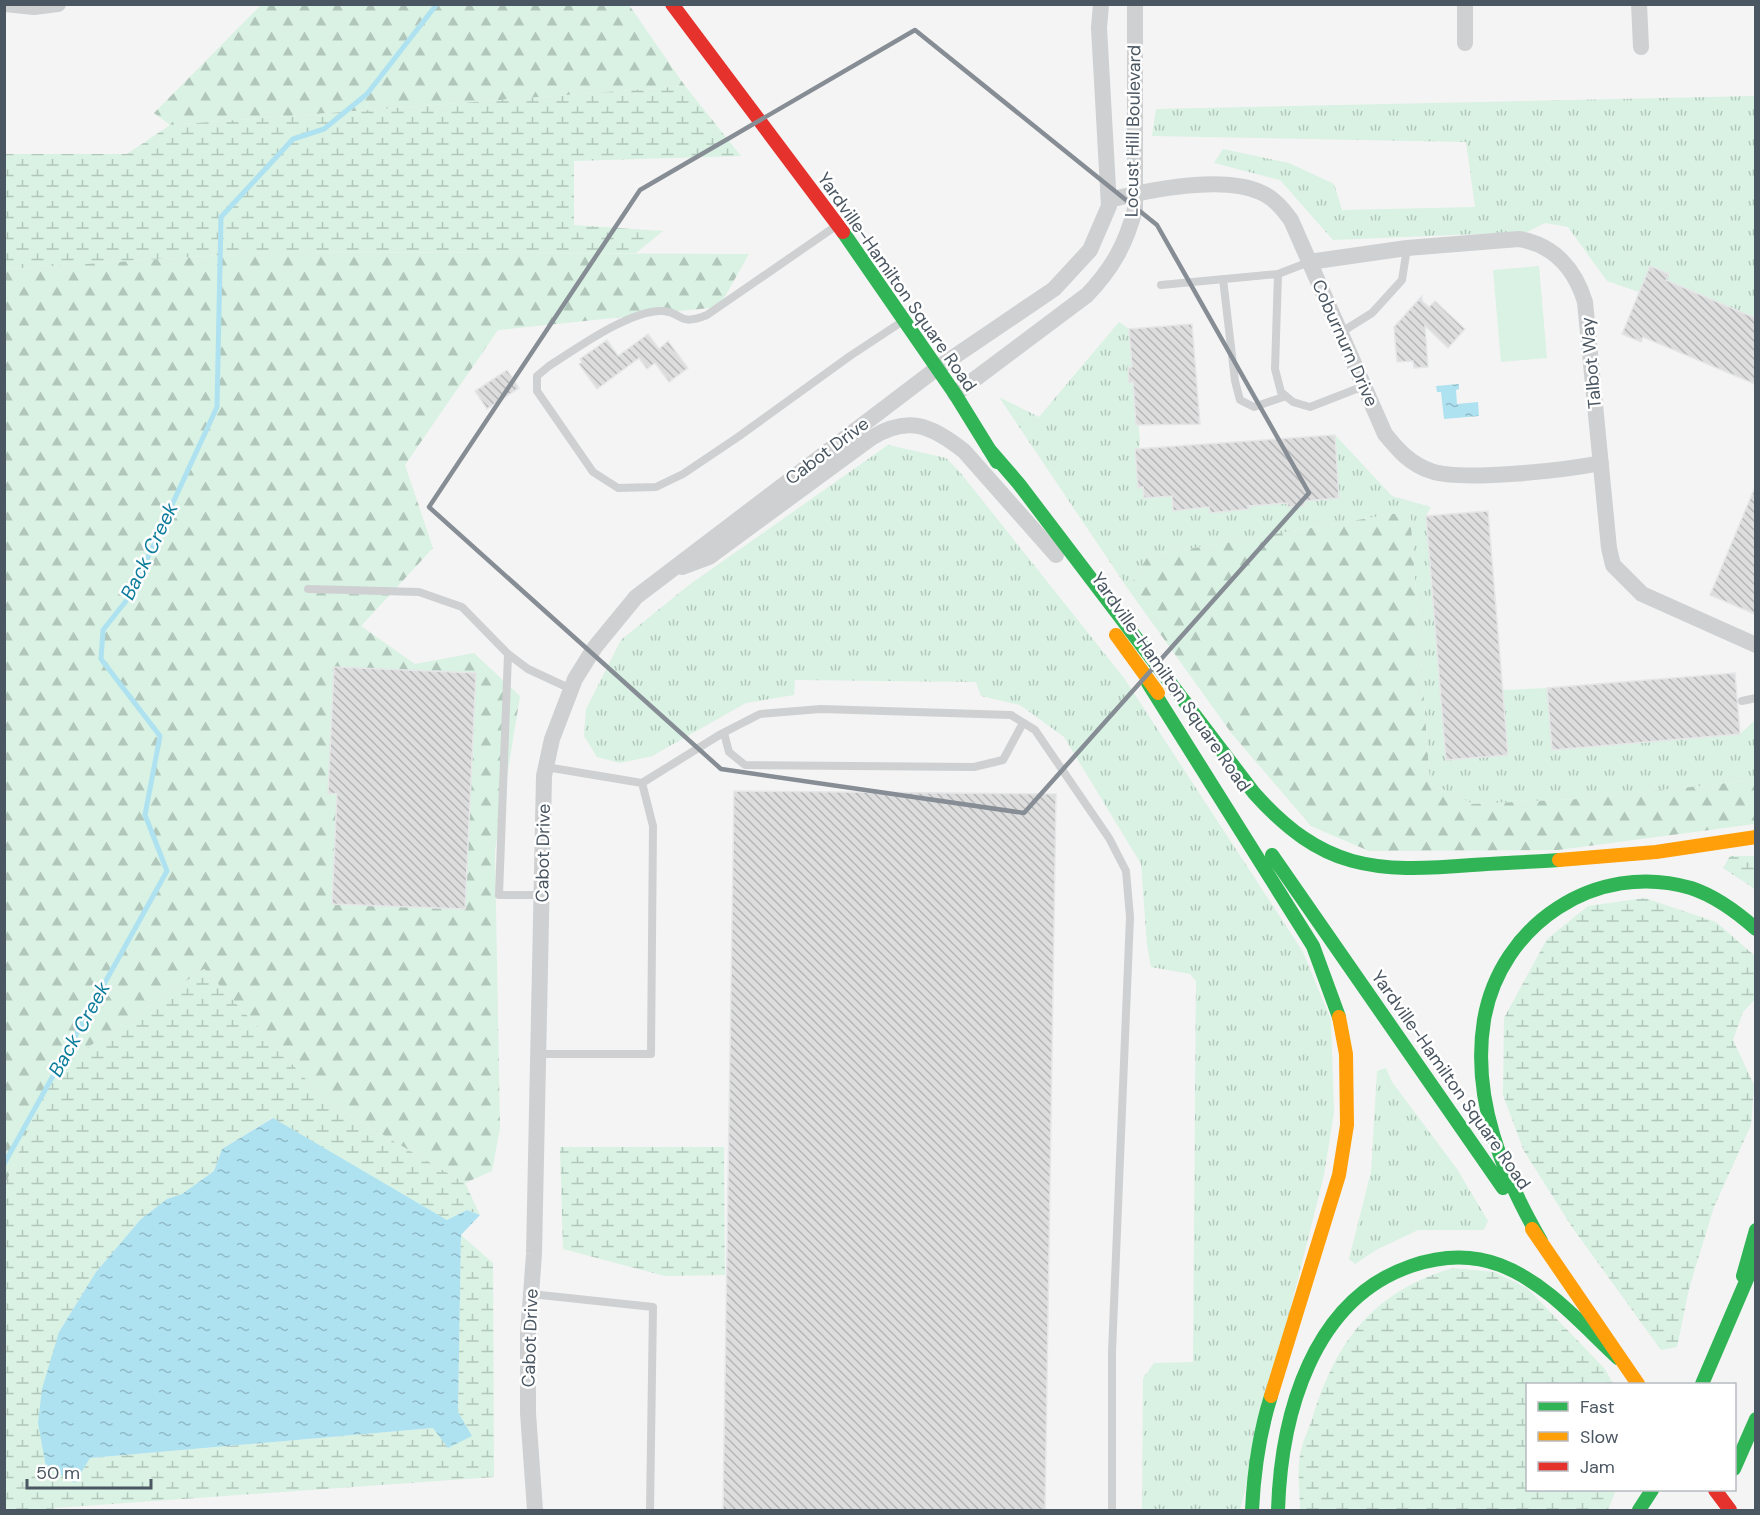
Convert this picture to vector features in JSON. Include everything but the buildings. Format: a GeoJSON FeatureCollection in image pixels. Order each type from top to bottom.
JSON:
{"type":"FeatureCollection","features":[{"type":"Feature","properties":{"kind":"main road","name":"Yardville-Hamilton Square Road"},"geometry":{"type":"LineString","coordinates":[[672,4],[838,225],[955,394],[988,448],[1069,569],[1541,1241],[1618,1358],[1637,1383]]}},
{"type":"Feature","properties":{"kind":"main road"},"geometry":{"type":"LineString","coordinates":[[988,448],[1026,493],[1254,793],[1281,822],[1321,850],[1356,863],[1402,869],[1578,860],[1716,845],[1755,837]]}},
{"type":"Feature","properties":{"kind":"main road"},"geometry":{"type":"LineString","coordinates":[[1134,660],[1313,946],[1338,1013],[1346,1054],[1347,1125],[1339,1175],[1260,1431],[1254,1465],[1252,1510]]}},
{"type":"Feature","properties":{"kind":"main road"},"geometry":{"type":"LineString","coordinates":[[1541,1241],[1507,1177],[1495,1142],[1486,1096],[1483,1021],[1493,983],[1509,952],[1540,918],[1563,902],[1588,890],[1615,883],[1640,881],[1690,888],[1729,907],[1755,929]]}},
{"type":"Feature","properties":{"kind":"main road"},"geometry":{"type":"LineString","coordinates":[[1733,1311],[1755,1230]]}},
{"type":"Feature","properties":{"kind":"main road"},"geometry":{"type":"LineString","coordinates":[[1278,1510],[1280,1461],[1288,1424],[1300,1387],[1316,1352],[1350,1303],[1388,1273],[1413,1263],[1438,1258],[1473,1259],[1508,1268],[1529,1279],[1618,1358]]}},
{"type":"Feature","properties":{"kind":"main road"},"geometry":{"type":"LineString","coordinates":[[1702,1383],[1755,1258]]}},
{"type":"Feature","properties":{"kind":"main road"},"geometry":{"type":"LineString","coordinates":[[1736,1464],[1754,1424]]}},
{"type":"Feature","properties":{"kind":"main road"},"geometry":{"type":"LineString","coordinates":[[1639,1510],[1651,1491]]}},
{"type":"Feature","properties":{"kind":"main road"},"geometry":{"type":"LineString","coordinates":[[1649,1510],[1658,1491]]}},
{"type":"Feature","properties":{"kind":"main road"},"geometry":{"type":"LineString","coordinates":[[1716,1491],[1730,1510]]}},
{"type":"Feature","properties":{"kind":"main road"},"geometry":{"type":"LineString","coordinates":[[1717,1510],[1726,1491]]}},
{"type":"Feature","properties":{"kind":"street"},"geometry":{"type":"LineString","coordinates":[[5,4],[34,7],[58,4]]}},
{"type":"Feature","properties":{"kind":"street","name":"Locust Hill Boulevard"},"geometry":{"type":"LineString","coordinates":[[936,369],[1054,289],[1090,250],[1109,206],[1099,28],[1101,4]]}},
{"type":"Feature","properties":{"kind":"street","name":"Locust Hill Boulevard"},"geometry":{"type":"LineString","coordinates":[[955,394],[1087,295],[1106,275],[1128,238],[1135,209],[1135,4]]}},
{"type":"Feature","properties":{"kind":"street"},"geometry":{"type":"LineString","coordinates":[[1465,4],[1465,43]]}},
{"type":"Feature","properties":{"kind":"street"},"geometry":{"type":"LineString","coordinates":[[1639,4],[1641,47]]}},
{"type":"Feature","properties":{"kind":"street","name":"Coburnurn Drive"},"geometry":{"type":"LineString","coordinates":[[1109,200],[1135,194],[1198,186],[1239,186],[1261,192],[1278,203],[1291,220],[1385,434],[1403,457],[1431,471],[1453,475],[1571,469],[1600,463]]}},
{"type":"Feature","properties":{"kind":"street","name":"Talbot Way"},"geometry":{"type":"LineString","coordinates":[[1310,262],[1407,248],[1519,239],[1533,242],[1554,252],[1580,284],[1585,302],[1609,548],[1613,565],[1642,594],[1755,645]]}},
{"type":"Feature","properties":{"kind":"street","name":"Cabot Drive"},"geometry":{"type":"LineString","coordinates":[[535,1510],[528,1413],[546,767],[552,739],[571,689],[595,647],[614,621],[664,573],[936,369]]}},
{"type":"Feature","properties":{"kind":"street"},"geometry":{"type":"LineString","coordinates":[[664,573],[709,556],[871,438],[888,428],[906,423],[947,437],[963,451],[1069,569]]}},
{"type":"Feature","properties":{"kind":"lane"},"geometry":{"type":"LineString","coordinates":[[838,225],[707,315],[694,320],[683,320],[664,310],[633,317],[549,366],[537,376],[537,391],[593,472],[618,488],[656,487],[683,474],[738,437],[903,320]]}},
{"type":"Feature","properties":{"kind":"lane"},"geometry":{"type":"LineString","coordinates":[[1340,333],[1372,313],[1402,280],[1407,248]]}},
{"type":"Feature","properties":{"kind":"lane"},"geometry":{"type":"LineString","coordinates":[[1161,285],[1278,274],[1310,262]]}},
{"type":"Feature","properties":{"kind":"lane"},"geometry":{"type":"LineString","coordinates":[[1278,274],[1275,369],[1281,392],[1293,402],[1310,407],[1364,386]]}},
{"type":"Feature","properties":{"kind":"lane"},"geometry":{"type":"LineString","coordinates":[[1223,279],[1235,381],[1240,400],[1254,407],[1286,396]]}},
{"type":"Feature","properties":{"kind":"lane"},"geometry":{"type":"LineString","coordinates":[[308,589],[419,592],[462,607],[508,654],[528,669],[571,689]]}},
{"type":"Feature","properties":{"kind":"lane"},"geometry":{"type":"LineString","coordinates":[[508,654],[499,895],[542,896]]}},
{"type":"Feature","properties":{"kind":"lane"},"geometry":{"type":"LineString","coordinates":[[1742,701],[1755,698]]}},
{"type":"Feature","properties":{"kind":"lane"},"geometry":{"type":"LineString","coordinates":[[546,767],[642,783],[760,714],[821,709],[1011,715],[1035,730],[1109,838],[1125,871],[1130,917],[1112,1352],[1112,1510]]}},
{"type":"Feature","properties":{"kind":"lane"},"geometry":{"type":"LineString","coordinates":[[724,733],[729,752],[745,765],[974,767],[1003,760],[1023,723]]}},
{"type":"Feature","properties":{"kind":"lane"},"geometry":{"type":"LineString","coordinates":[[538,1054],[651,1054],[653,826],[642,783]]}},
{"type":"Feature","properties":{"kind":"lane"},"geometry":{"type":"LineString","coordinates":[[531,1294],[652,1307],[650,1510]]}},
{"type":"Feature","properties":{"kind":"highlighted area"},"geometry":{"type":"Polygon","coordinates":[[[915,30],[1157,225],[1309,493],[1024,813],[721,769],[429,507],[640,190],[915,30]]]}},
{"type":"Feature","properties":{"kind":"green space"},"geometry":{"type":"Polygon","coordinates":[[[261,5],[629,5],[685,86],[170,125],[154,113],[261,5]]]}},
{"type":"Feature","properties":{"kind":"green space"},"geometry":{"type":"Polygon","coordinates":[[[685,86],[741,156],[574,161],[574,225],[663,231],[636,253],[269,252],[5,269],[5,154],[127,154],[170,125],[685,86]]]}},
{"type":"Feature","properties":{"kind":"green space"},"geometry":{"type":"Polygon","coordinates":[[[1755,96],[1755,318],[1666,280],[1650,266],[1639,292],[1607,281],[1568,227],[1545,223],[1527,232],[1333,240],[1280,180],[1214,163],[1223,149],[1289,163],[1334,184],[1342,210],[1475,207],[1466,142],[1152,136],[1156,109],[1755,96]]]}},
{"type":"Feature","properties":{"kind":"green space"},"geometry":{"type":"Polygon","coordinates":[[[269,252],[749,254],[719,307],[498,330],[405,465],[433,548],[361,626],[415,664],[474,653],[520,696],[495,851],[500,1128],[492,1171],[465,1183],[328,1103],[204,969],[53,1071],[5,1185],[5,269],[269,252]]]}},
{"type":"Feature","properties":{"kind":"green space"},"geometry":{"type":"Polygon","coordinates":[[[1539,266],[1547,358],[1501,362],[1493,270],[1539,266]]]}},
{"type":"Feature","properties":{"kind":"green space"},"geometry":{"type":"Polygon","coordinates":[[[1119,322],[1129,329],[1133,367],[1128,367],[1129,382],[1134,382],[1140,440],[1139,449],[1135,450],[1135,464],[1141,464],[1139,488],[1143,487],[1144,498],[1172,495],[1174,511],[1209,507],[1210,513],[1225,512],[1225,506],[1234,511],[1248,509],[1248,505],[1287,502],[1288,507],[1304,506],[1304,501],[1339,498],[1335,435],[1392,496],[1431,507],[1426,516],[1446,760],[1508,755],[1503,690],[1547,688],[1740,734],[1755,720],[1755,780],[1580,799],[1473,804],[1430,783],[1410,511],[1148,556],[1128,589],[999,397],[1039,417],[1119,322]]]}},
{"type":"Feature","properties":{"kind":"green space"},"geometry":{"type":"Polygon","coordinates":[[[888,445],[946,458],[959,471],[1124,678],[1303,952],[1331,1020],[1334,1112],[1324,1175],[1240,1510],[1142,1510],[1143,1378],[1154,1363],[1193,1362],[1196,981],[1190,974],[1151,967],[1147,945],[1141,864],[1064,737],[1020,705],[981,696],[976,682],[795,680],[794,695],[746,703],[652,756],[620,763],[597,757],[584,736],[586,709],[621,640],[689,585],[888,445]]]}},
{"type":"Feature","properties":{"kind":"green space"},"geometry":{"type":"Polygon","coordinates":[[[1410,511],[1430,783],[1473,804],[1580,799],[1755,780],[1755,824],[1558,850],[1369,851],[1311,826],[1232,734],[1128,589],[1148,556],[1410,511]]]}},
{"type":"Feature","properties":{"kind":"green space"},"geometry":{"type":"Polygon","coordinates":[[[1730,856],[1755,856],[1755,889],[1723,868],[1730,856]]]}},
{"type":"Feature","properties":{"kind":"green space"},"geometry":{"type":"Polygon","coordinates":[[[1645,898],[1716,922],[1755,956],[1755,999],[1743,1012],[1733,1040],[1754,1085],[1751,1125],[1714,1207],[1689,1289],[1677,1347],[1661,1350],[1572,1227],[1524,1151],[1503,1095],[1504,1018],[1547,939],[1588,906],[1645,898]]]}},
{"type":"Feature","properties":{"kind":"green space"},"geometry":{"type":"Polygon","coordinates":[[[204,969],[328,1103],[465,1183],[480,1215],[467,1210],[447,1220],[272,1118],[222,1149],[214,1171],[182,1194],[167,1199],[141,1219],[96,1272],[59,1332],[75,1483],[90,1458],[433,1428],[448,1447],[471,1436],[458,1412],[461,1235],[493,1263],[494,1477],[51,1510],[5,1510],[5,1185],[53,1071],[204,969]]]}},
{"type":"Feature","properties":{"kind":"green space"},"geometry":{"type":"Polygon","coordinates":[[[1386,1068],[1392,1082],[1457,1169],[1488,1221],[1484,1230],[1418,1230],[1376,1250],[1355,1264],[1349,1259],[1371,1172],[1377,1071],[1386,1068]]]}},
{"type":"Feature","properties":{"kind":"green space"},"geometry":{"type":"Polygon","coordinates":[[[560,1147],[724,1147],[725,1275],[665,1276],[563,1249],[560,1147]]]}},
{"type":"Feature","properties":{"kind":"green space"},"geometry":{"type":"Polygon","coordinates":[[[1453,1268],[1494,1272],[1527,1288],[1605,1369],[1612,1383],[1526,1383],[1526,1491],[1616,1491],[1608,1510],[1300,1510],[1299,1469],[1302,1445],[1334,1364],[1362,1322],[1401,1290],[1453,1268]]]}},
{"type":"Feature","properties":{"kind":"water"},"geometry":{"type":"Polygon","coordinates":[[[1459,384],[1459,389],[1456,390],[1457,404],[1478,402],[1479,416],[1444,419],[1441,392],[1437,392],[1436,386],[1459,384]]]}},
{"type":"Feature","properties":{"kind":"water"},"geometry":{"type":"Polygon","coordinates":[[[273,1118],[447,1220],[467,1210],[480,1215],[461,1235],[458,1412],[472,1436],[448,1448],[433,1428],[90,1458],[75,1483],[46,1467],[38,1423],[42,1389],[59,1332],[96,1272],[141,1219],[167,1199],[182,1194],[214,1171],[222,1149],[273,1118]]]}},
{"type":"Feature","properties":{"kind":"waterway","name":"Back Creek"},"geometry":{"type":"LineString","coordinates":[[4,1164],[167,871],[145,815],[160,736],[101,659],[103,630],[130,596],[217,407],[221,217],[293,139],[324,129],[367,94],[437,4]]}},
{"type":"Feature","properties":{"kind":"traffic: fast"},"geometry":{"type":"LineString","coordinates":[[843,232],[955,394],[997,462]]}},
{"type":"Feature","properties":{"kind":"traffic: fast"},"geometry":{"type":"LineString","coordinates":[[988,448],[1019,484],[1254,793],[1279,819],[1303,838],[1327,852],[1352,861],[1378,866],[1437,867],[1559,860]]}},
{"type":"Feature","properties":{"kind":"traffic: fast"},"geometry":{"type":"LineString","coordinates":[[1148,683],[1313,946],[1339,1017]]}},
{"type":"Feature","properties":{"kind":"traffic: fast"},"geometry":{"type":"LineString","coordinates":[[1272,855],[1503,1188]]}},
{"type":"Feature","properties":{"kind":"traffic: fast"},"geometry":{"type":"LineString","coordinates":[[1541,1241],[1514,1190],[1503,1163],[1493,1135],[1482,1079],[1481,1049],[1484,1020],[1494,986],[1510,955],[1531,929],[1558,908],[1588,892],[1621,883],[1655,882],[1691,888],[1725,905],[1756,929]]}},
{"type":"Feature","properties":{"kind":"traffic: fast"},"geometry":{"type":"LineString","coordinates":[[1743,1276],[1756,1230]]}},
{"type":"Feature","properties":{"kind":"traffic: fast"},"geometry":{"type":"LineString","coordinates":[[1278,1510],[1286,1437],[1295,1400],[1308,1365],[1326,1333],[1349,1305],[1377,1282],[1411,1266],[1444,1258],[1478,1259],[1500,1265],[1533,1282],[1618,1358]]}},
{"type":"Feature","properties":{"kind":"traffic: fast"},"geometry":{"type":"LineString","coordinates":[[1702,1383],[1756,1258]]}},
{"type":"Feature","properties":{"kind":"traffic: fast"},"geometry":{"type":"LineString","coordinates":[[1252,1510],[1258,1452],[1271,1396]]}},
{"type":"Feature","properties":{"kind":"traffic: fast"},"geometry":{"type":"LineString","coordinates":[[1736,1464],[1756,1419]]}},
{"type":"Feature","properties":{"kind":"traffic: fast"},"geometry":{"type":"LineString","coordinates":[[1639,1510],[1651,1491]]}},
{"type":"Feature","properties":{"kind":"traffic: slow"},"geometry":{"type":"LineString","coordinates":[[1116,635],[1158,693]]}},
{"type":"Feature","properties":{"kind":"traffic: slow"},"geometry":{"type":"LineString","coordinates":[[1559,860],[1656,852],[1756,837]]}},
{"type":"Feature","properties":{"kind":"traffic: slow"},"geometry":{"type":"LineString","coordinates":[[1271,1396],[1339,1175],[1347,1125],[1346,1054],[1339,1017]]}},
{"type":"Feature","properties":{"kind":"traffic: slow"},"geometry":{"type":"LineString","coordinates":[[1532,1229],[1637,1383]]}},
{"type":"Feature","properties":{"kind":"traffic: jam"},"geometry":{"type":"LineString","coordinates":[[672,4],[843,232]]}},
{"type":"Feature","properties":{"kind":"traffic: jam"},"geometry":{"type":"LineString","coordinates":[[1716,1491],[1730,1510]]}}]}
